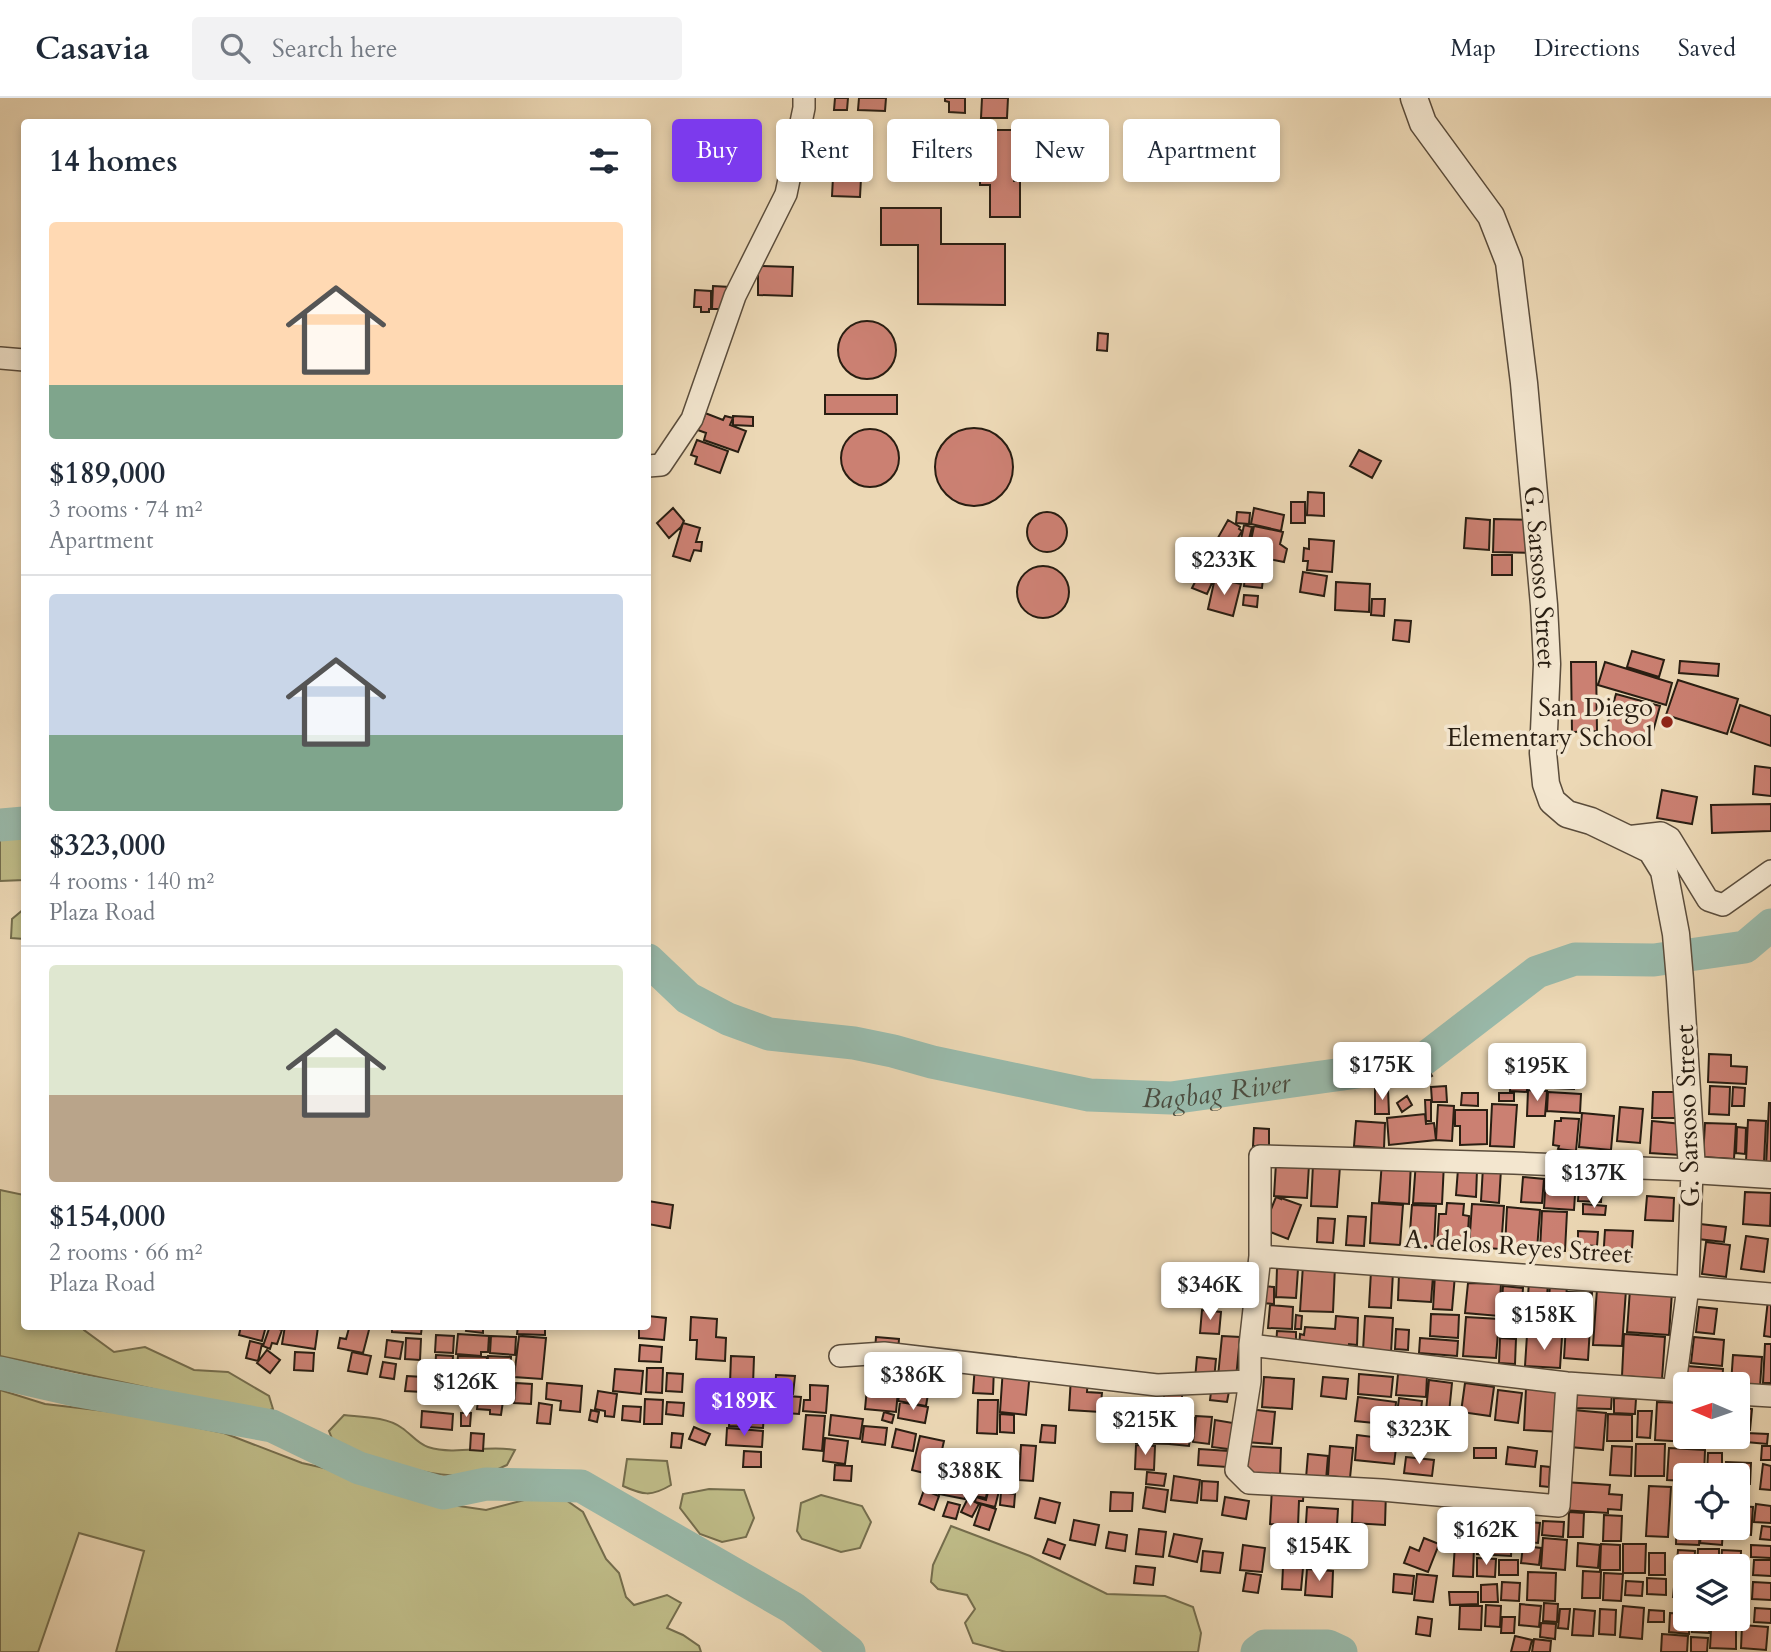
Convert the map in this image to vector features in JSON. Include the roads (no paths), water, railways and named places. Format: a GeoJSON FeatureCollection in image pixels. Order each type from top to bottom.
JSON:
{"type":"FeatureCollection","features":[{"type":"Feature","properties":{"kind":"street"},"geometry":{"type":"LineString","coordinates":[[651,466],[661,465],[692,419],[735,296],[786,194],[804,98]]}},
{"type":"Feature","properties":{"kind":"street","name":"G. Sarsoso Street"},"geometry":{"type":"LineString","coordinates":[[1414,98],[1423,123],[1491,216],[1509,262],[1524,383],[1544,605],[1547,664],[1543,753],[1546,784],[1552,801],[1567,814],[1591,821],[1651,850],[1664,871],[1680,980],[1692,1170],[1688,1287],[1681,1372]]}},
{"type":"Feature","properties":{"kind":"street"},"geometry":{"type":"LineString","coordinates":[[0,358],[21,360]]}},
{"type":"Feature","properties":{"kind":"street"},"geometry":{"type":"LineString","coordinates":[[1626,837],[1661,833],[1670,838],[1708,900],[1723,905],[1771,871]]}},
{"type":"Feature","properties":{"kind":"street"},"geometry":{"type":"LineString","coordinates":[[1567,1383],[1559,1506],[1382,1490],[1250,1483],[1236,1470],[1250,1381],[1250,1345],[1260,1256],[1260,1156],[1514,1163],[1771,1175]]}},
{"type":"Feature","properties":{"kind":"street","name":"A. delos Reyes Street"},"geometry":{"type":"LineString","coordinates":[[1260,1256],[1771,1294]]}},
{"type":"Feature","properties":{"kind":"street"},"geometry":{"type":"LineString","coordinates":[[1250,1345],[1567,1383],[1673,1391]]}},
{"type":"Feature","properties":{"kind":"street"},"geometry":{"type":"LineString","coordinates":[[839,1356],[884,1353],[1157,1385],[1250,1381]]}},
{"type":"Feature","properties":{"kind":"street"},"geometry":{"type":"LineString","coordinates":[[1750,1395],[1771,1396]]}},
{"type":"Feature","properties":{"kind":"waterway","name":"Bagbag River"},"geometry":{"type":"LineString","coordinates":[[0,825],[21,823]]}},
{"type":"Feature","properties":{"kind":"waterway","name":"Bagbag River"},"geometry":{"type":"LineString","coordinates":[[651,963],[688,998],[728,1019],[769,1034],[854,1043],[1089,1095],[1171,1098],[1372,1070],[1411,1069],[1537,972],[1575,959],[1654,960],[1745,947],[1771,925]]}},
{"type":"Feature","properties":{"kind":"waterway"},"geometry":{"type":"LineString","coordinates":[[0,1373],[74,1390],[272,1426],[359,1468],[443,1493],[486,1484],[581,1486],[793,1608],[849,1652]]}},
{"type":"Feature","properties":{"kind":"waterway"},"geometry":{"type":"LineString","coordinates":[[1257,1652],[1265,1646],[1328,1646],[1341,1652]]}},
{"type":"Feature","properties":{"kind":"place","name":"San Diego Elementary School"},"geometry":{"type":"Point","coordinates":[1667,722]}}]}
